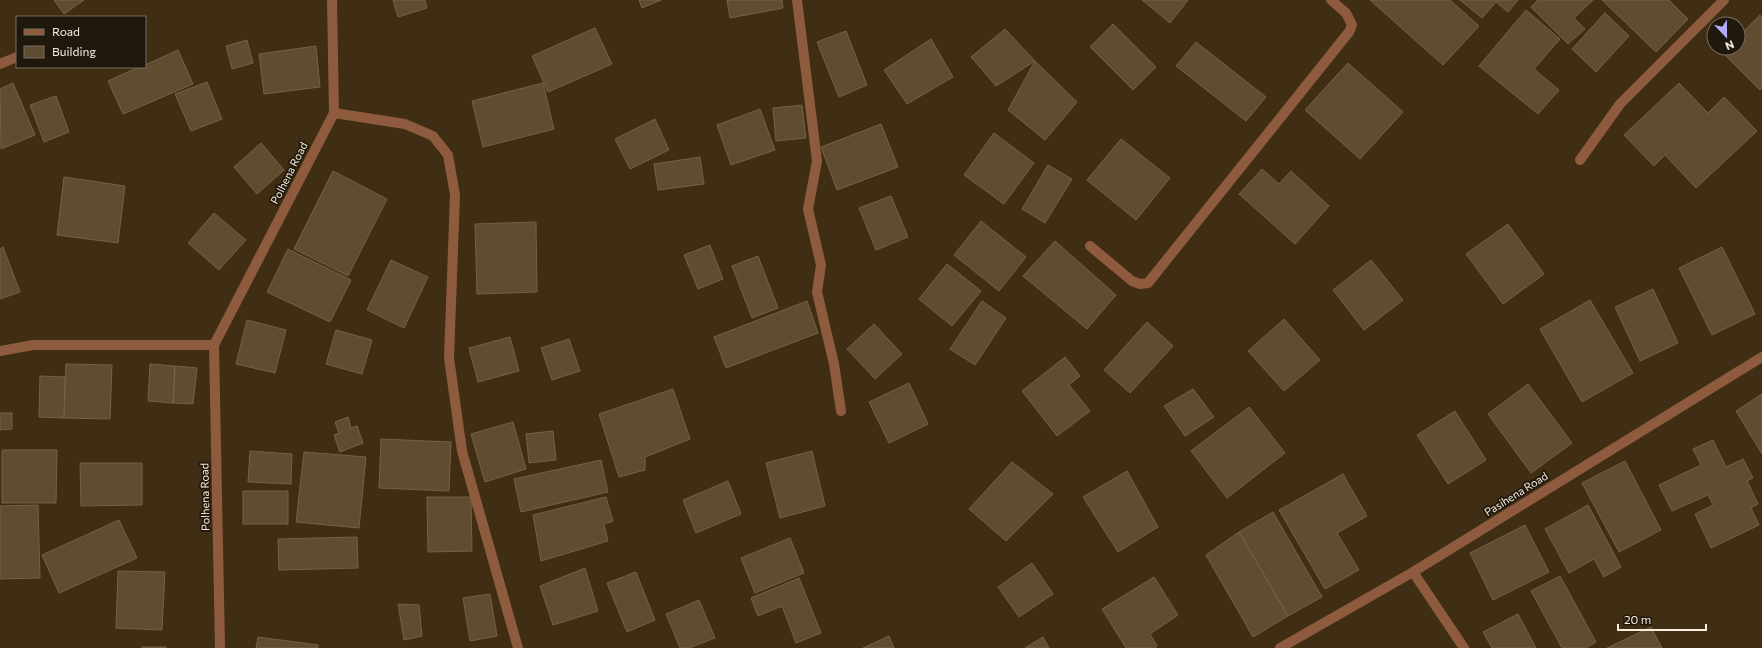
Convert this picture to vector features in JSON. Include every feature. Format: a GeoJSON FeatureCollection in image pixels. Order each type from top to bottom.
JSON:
{"type":"FeatureCollection","features":[{"type":"Feature","properties":{"kind":"street","name":"Polhena Road"},"geometry":{"type":"LineString","coordinates":[[220,648],[214,345],[334,113],[332,0]]}},
{"type":"Feature","properties":{"kind":"street"},"geometry":{"type":"LineString","coordinates":[[797,0],[817,161],[808,209],[821,265],[817,292],[834,364],[841,411]]}},
{"type":"Feature","properties":{"kind":"street"},"geometry":{"type":"LineString","coordinates":[[1090,246],[1132,281],[1140,284],[1148,283],[1349,32],[1352,25],[1346,13],[1331,0]]}},
{"type":"Feature","properties":{"kind":"street"},"geometry":{"type":"LineString","coordinates":[[1580,160],[1620,104],[1724,0]]}},
{"type":"Feature","properties":{"kind":"street"},"geometry":{"type":"LineString","coordinates":[[0,64],[16,57]]}},
{"type":"Feature","properties":{"kind":"street"},"geometry":{"type":"LineString","coordinates":[[334,113],[405,124],[433,136],[448,155],[455,195],[449,358],[461,443],[518,648]]}},
{"type":"Feature","properties":{"kind":"street"},"geometry":{"type":"LineString","coordinates":[[0,351],[33,345],[214,345]]}},
{"type":"Feature","properties":{"kind":"street","name":"Pasihena Road"},"geometry":{"type":"LineString","coordinates":[[1280,648],[1413,572],[1762,357]]}},
{"type":"Feature","properties":{"kind":"street"},"geometry":{"type":"LineString","coordinates":[[1413,572],[1464,648]]}},
{"type":"Feature","properties":{"kind":"building"},"geometry":{"type":"Polygon","coordinates":[[[54,0],[84,0],[64,14],[54,0]]]}},
{"type":"Feature","properties":{"kind":"building"},"geometry":{"type":"Polygon","coordinates":[[[393,0],[425,0],[427,8],[398,17],[393,0]]]}},
{"type":"Feature","properties":{"kind":"building"},"geometry":{"type":"Polygon","coordinates":[[[639,0],[661,0],[642,8],[639,0]]]}},
{"type":"Feature","properties":{"kind":"building"},"geometry":{"type":"Polygon","coordinates":[[[727,0],[782,0],[783,8],[730,18],[727,0]]]}},
{"type":"Feature","properties":{"kind":"building"},"geometry":{"type":"Polygon","coordinates":[[[1142,0],[1188,0],[1170,23],[1142,0]]]}},
{"type":"Feature","properties":{"kind":"building"},"geometry":{"type":"Polygon","coordinates":[[[1370,0],[1450,0],[1479,26],[1443,65],[1370,0]]]}},
{"type":"Feature","properties":{"kind":"building"},"geometry":{"type":"Polygon","coordinates":[[[1460,0],[1518,0],[1508,12],[1496,2],[1482,18],[1460,0]]]}},
{"type":"Feature","properties":{"kind":"building"},"geometry":{"type":"Polygon","coordinates":[[[1538,0],[1593,0],[1574,18],[1585,29],[1568,44],[1531,7],[1538,0]]]}},
{"type":"Feature","properties":{"kind":"building"},"geometry":{"type":"Polygon","coordinates":[[[1602,0],[1669,0],[1688,19],[1656,52],[1602,0]]]}},
{"type":"Feature","properties":{"kind":"building"},"geometry":{"type":"Polygon","coordinates":[[[1526,10],[1560,39],[1534,69],[1559,90],[1538,114],[1479,66],[1526,10]]]}},
{"type":"Feature","properties":{"kind":"building"},"geometry":{"type":"Polygon","coordinates":[[[1605,13],[1629,36],[1596,72],[1572,49],[1605,13]]]}},
{"type":"Feature","properties":{"kind":"building"},"geometry":{"type":"Polygon","coordinates":[[[1760,15],[1762,18],[1762,88],[1760,90],[1726,56],[1746,56],[1746,29],[1760,15]]]}},
{"type":"Feature","properties":{"kind":"building"},"geometry":{"type":"Polygon","coordinates":[[[1113,24],[1156,67],[1133,90],[1090,47],[1113,24]]]}},
{"type":"Feature","properties":{"kind":"building"},"geometry":{"type":"Polygon","coordinates":[[[595,28],[612,64],[548,92],[532,56],[595,28]]]}},
{"type":"Feature","properties":{"kind":"building"},"geometry":{"type":"Polygon","coordinates":[[[1005,29],[1035,61],[996,86],[971,57],[1005,29]]]}},
{"type":"Feature","properties":{"kind":"building"},"geometry":{"type":"Polygon","coordinates":[[[846,31],[867,85],[839,97],[817,42],[846,31]]]}},
{"type":"Feature","properties":{"kind":"building"},"geometry":{"type":"Polygon","coordinates":[[[931,39],[953,77],[907,104],[884,70],[931,39]]]}},
{"type":"Feature","properties":{"kind":"building"},"geometry":{"type":"Polygon","coordinates":[[[247,40],[253,63],[232,69],[226,46],[247,40]]]}},
{"type":"Feature","properties":{"kind":"building"},"geometry":{"type":"Polygon","coordinates":[[[1196,42],[1266,97],[1246,121],[1176,66],[1196,42]]]}},
{"type":"Feature","properties":{"kind":"building"},"geometry":{"type":"Polygon","coordinates":[[[316,46],[320,87],[264,94],[259,54],[316,46]]]}},
{"type":"Feature","properties":{"kind":"building"},"geometry":{"type":"Polygon","coordinates":[[[178,50],[193,84],[123,114],[108,81],[137,68],[146,68],[146,65],[178,50]]]}},
{"type":"Feature","properties":{"kind":"building"},"geometry":{"type":"Polygon","coordinates":[[[1035,61],[1077,102],[1045,140],[1008,110],[1035,61]]]}},
{"type":"Feature","properties":{"kind":"building"},"geometry":{"type":"Polygon","coordinates":[[[1348,63],[1403,112],[1360,159],[1305,110],[1348,63]]]}},
{"type":"Feature","properties":{"kind":"building"},"geometry":{"type":"Polygon","coordinates":[[[207,82],[222,119],[191,131],[175,94],[207,82]]]}},
{"type":"Feature","properties":{"kind":"building"},"geometry":{"type":"Polygon","coordinates":[[[13,83],[35,135],[1,149],[0,89],[13,83]]]}},
{"type":"Feature","properties":{"kind":"building"},"geometry":{"type":"Polygon","coordinates":[[[543,83],[554,129],[483,147],[472,101],[543,83]]]}},
{"type":"Feature","properties":{"kind":"building"},"geometry":{"type":"Polygon","coordinates":[[[1679,83],[1708,113],[1724,97],[1757,131],[1696,188],[1665,155],[1654,166],[1624,135],[1679,83]]]}},
{"type":"Feature","properties":{"kind":"building"},"geometry":{"type":"Polygon","coordinates":[[[56,96],[69,132],[44,142],[30,105],[56,96]]]}},
{"type":"Feature","properties":{"kind":"building"},"geometry":{"type":"Polygon","coordinates":[[[802,105],[806,138],[776,141],[773,108],[802,105]]]}},
{"type":"Feature","properties":{"kind":"building"},"geometry":{"type":"Polygon","coordinates":[[[760,109],[775,150],[731,165],[717,125],[760,109]]]}},
{"type":"Feature","properties":{"kind":"building"},"geometry":{"type":"Polygon","coordinates":[[[655,119],[669,150],[630,169],[615,139],[655,119]]]}},
{"type":"Feature","properties":{"kind":"building"},"geometry":{"type":"Polygon","coordinates":[[[881,124],[898,167],[837,190],[821,147],[881,124]]]}},
{"type":"Feature","properties":{"kind":"building"},"geometry":{"type":"Polygon","coordinates":[[[994,133],[1034,163],[1004,204],[964,175],[994,133]]]}},
{"type":"Feature","properties":{"kind":"building"},"geometry":{"type":"Polygon","coordinates":[[[1121,139],[1170,178],[1136,220],[1087,180],[1121,139]]]}},
{"type":"Feature","properties":{"kind":"building"},"geometry":{"type":"Polygon","coordinates":[[[261,143],[284,170],[257,194],[234,167],[261,143]]]}},
{"type":"Feature","properties":{"kind":"building"},"geometry":{"type":"Polygon","coordinates":[[[700,157],[704,184],[658,190],[654,164],[700,157]]]}},
{"type":"Feature","properties":{"kind":"building"},"geometry":{"type":"Polygon","coordinates":[[[1048,165],[1072,179],[1045,223],[1022,209],[1048,165]]]}},
{"type":"Feature","properties":{"kind":"building"},"geometry":{"type":"Polygon","coordinates":[[[1262,169],[1279,184],[1291,171],[1329,206],[1295,244],[1239,194],[1262,169]]]}},
{"type":"Feature","properties":{"kind":"building"},"geometry":{"type":"Polygon","coordinates":[[[333,171],[387,199],[348,276],[294,249],[333,171]]]}},
{"type":"Feature","properties":{"kind":"building"},"geometry":{"type":"Polygon","coordinates":[[[64,177],[125,186],[118,243],[57,235],[64,177]]]}},
{"type":"Feature","properties":{"kind":"building"},"geometry":{"type":"Polygon","coordinates":[[[891,196],[908,237],[876,250],[859,208],[891,196]]]}},
{"type":"Feature","properties":{"kind":"building"},"geometry":{"type":"Polygon","coordinates":[[[214,213],[246,240],[219,270],[188,243],[214,213]]]}},
{"type":"Feature","properties":{"kind":"building"},"geometry":{"type":"Polygon","coordinates":[[[981,221],[1026,257],[999,291],[954,255],[981,221]]]}},
{"type":"Feature","properties":{"kind":"building"},"geometry":{"type":"Polygon","coordinates":[[[536,222],[537,292],[477,294],[475,224],[536,222]]]}},
{"type":"Feature","properties":{"kind":"building"},"geometry":{"type":"Polygon","coordinates":[[[1508,224],[1544,274],[1503,304],[1466,254],[1508,224]]]}},
{"type":"Feature","properties":{"kind":"building"},"geometry":{"type":"Polygon","coordinates":[[[1055,241],[1116,295],[1087,329],[1023,276],[1055,241]]]}},
{"type":"Feature","properties":{"kind":"building"},"geometry":{"type":"Polygon","coordinates":[[[710,245],[723,279],[698,289],[684,255],[710,245]]]}},
{"type":"Feature","properties":{"kind":"building"},"geometry":{"type":"Polygon","coordinates":[[[3,247],[20,292],[0,299],[0,249],[3,247]]]}},
{"type":"Feature","properties":{"kind":"building"},"geometry":{"type":"Polygon","coordinates":[[[1722,247],[1755,314],[1712,335],[1679,268],[1722,247]]]}},
{"type":"Feature","properties":{"kind":"building"},"geometry":{"type":"Polygon","coordinates":[[[288,249],[351,280],[330,322],[267,292],[288,249]]]}},
{"type":"Feature","properties":{"kind":"building"},"geometry":{"type":"Polygon","coordinates":[[[758,256],[778,308],[752,318],[732,266],[758,256]]]}},
{"type":"Feature","properties":{"kind":"building"},"geometry":{"type":"Polygon","coordinates":[[[391,260],[428,277],[404,328],[367,310],[391,260]]]}},
{"type":"Feature","properties":{"kind":"building"},"geometry":{"type":"Polygon","coordinates":[[[1371,260],[1403,300],[1364,330],[1333,290],[1371,260]]]}},
{"type":"Feature","properties":{"kind":"building"},"geometry":{"type":"Polygon","coordinates":[[[947,264],[981,291],[952,326],[919,299],[947,264]]]}},
{"type":"Feature","properties":{"kind":"building"},"geometry":{"type":"Polygon","coordinates":[[[1653,289],[1678,343],[1640,361],[1615,307],[1653,289]]]}},
{"type":"Feature","properties":{"kind":"building"},"geometry":{"type":"Polygon","coordinates":[[[1590,300],[1633,373],[1582,402],[1540,329],[1590,300]]]}},
{"type":"Feature","properties":{"kind":"building"},"geometry":{"type":"Polygon","coordinates":[[[807,301],[818,333],[726,368],[714,337],[807,301]]]}},
{"type":"Feature","properties":{"kind":"building"},"geometry":{"type":"Polygon","coordinates":[[[982,301],[1006,318],[975,365],[950,349],[982,301]]]}},
{"type":"Feature","properties":{"kind":"building"},"geometry":{"type":"Polygon","coordinates":[[[1284,319],[1320,360],[1284,391],[1248,351],[1284,319]]]}},
{"type":"Feature","properties":{"kind":"building"},"geometry":{"type":"Polygon","coordinates":[[[247,320],[286,330],[275,373],[236,364],[247,320]]]}},
{"type":"Feature","properties":{"kind":"building"},"geometry":{"type":"Polygon","coordinates":[[[1147,322],[1173,346],[1130,393],[1104,370],[1147,322]]]}},
{"type":"Feature","properties":{"kind":"building"},"geometry":{"type":"Polygon","coordinates":[[[874,324],[902,354],[875,379],[847,349],[874,324]]]}},
{"type":"Feature","properties":{"kind":"building"},"geometry":{"type":"Polygon","coordinates":[[[336,330],[372,340],[362,374],[326,364],[336,330]]]}},
{"type":"Feature","properties":{"kind":"building"},"geometry":{"type":"Polygon","coordinates":[[[510,337],[519,371],[478,382],[469,348],[510,337]]]}},
{"type":"Feature","properties":{"kind":"building"},"geometry":{"type":"Polygon","coordinates":[[[569,339],[580,371],[552,380],[541,348],[569,339]]]}},
{"type":"Feature","properties":{"kind":"building"},"geometry":{"type":"Polygon","coordinates":[[[1065,357],[1080,376],[1069,385],[1090,411],[1057,436],[1022,391],[1065,357]]]}},
{"type":"Feature","properties":{"kind":"building"},"geometry":{"type":"Polygon","coordinates":[[[66,364],[112,365],[110,419],[64,418],[66,364]]]}},
{"type":"Feature","properties":{"kind":"building"},"geometry":{"type":"Polygon","coordinates":[[[150,364],[175,366],[173,403],[148,401],[150,364]]]}},
{"type":"Feature","properties":{"kind":"building"},"geometry":{"type":"Polygon","coordinates":[[[175,366],[197,368],[193,404],[173,403],[175,366]]]}},
{"type":"Feature","properties":{"kind":"building"},"geometry":{"type":"Polygon","coordinates":[[[40,376],[65,377],[64,418],[39,417],[40,376]]]}},
{"type":"Feature","properties":{"kind":"building"},"geometry":{"type":"Polygon","coordinates":[[[909,383],[928,424],[889,443],[869,402],[909,383]]]}},
{"type":"Feature","properties":{"kind":"building"},"geometry":{"type":"Polygon","coordinates":[[[1528,384],[1572,443],[1531,473],[1488,414],[1528,384]]]}},
{"type":"Feature","properties":{"kind":"building"},"geometry":{"type":"Polygon","coordinates":[[[673,389],[690,439],[645,457],[645,470],[619,477],[599,414],[673,389]]]}},
{"type":"Feature","properties":{"kind":"building"},"geometry":{"type":"Polygon","coordinates":[[[1193,389],[1214,417],[1185,436],[1164,406],[1193,389]]]}},
{"type":"Feature","properties":{"kind":"building"},"geometry":{"type":"Polygon","coordinates":[[[1762,394],[1762,454],[1736,411],[1762,394]]]}},
{"type":"Feature","properties":{"kind":"building"},"geometry":{"type":"Polygon","coordinates":[[[1249,407],[1285,453],[1227,498],[1191,451],[1249,407]]]}},
{"type":"Feature","properties":{"kind":"building"},"geometry":{"type":"Polygon","coordinates":[[[1455,411],[1486,460],[1448,484],[1417,435],[1455,411]]]}},
{"type":"Feature","properties":{"kind":"building"},"geometry":{"type":"Polygon","coordinates":[[[0,413],[12,413],[12,429],[0,430],[0,413]]]}},
{"type":"Feature","properties":{"kind":"building"},"geometry":{"type":"Polygon","coordinates":[[[348,417],[351,428],[357,426],[363,443],[340,452],[334,435],[339,433],[335,422],[348,417]]]}},
{"type":"Feature","properties":{"kind":"building"},"geometry":{"type":"Polygon","coordinates":[[[513,422],[526,469],[485,482],[471,434],[513,422]]]}},
{"type":"Feature","properties":{"kind":"building"},"geometry":{"type":"Polygon","coordinates":[[[553,431],[556,460],[529,463],[526,434],[553,431]]]}},
{"type":"Feature","properties":{"kind":"building"},"geometry":{"type":"Polygon","coordinates":[[[381,439],[451,442],[449,491],[379,488],[381,439]]]}},
{"type":"Feature","properties":{"kind":"building"},"geometry":{"type":"Polygon","coordinates":[[[1713,440],[1726,467],[1743,459],[1753,478],[1747,481],[1758,504],[1751,508],[1759,525],[1711,548],[1695,514],[1713,505],[1708,495],[1672,511],[1659,485],[1701,465],[1693,449],[1713,440]]]}},
{"type":"Feature","properties":{"kind":"building"},"geometry":{"type":"Polygon","coordinates":[[[2,450],[57,450],[56,503],[2,503],[2,450]]]}},
{"type":"Feature","properties":{"kind":"building"},"geometry":{"type":"Polygon","coordinates":[[[250,451],[292,454],[291,484],[248,482],[250,451]]]}},
{"type":"Feature","properties":{"kind":"building"},"geometry":{"type":"Polygon","coordinates":[[[812,451],[825,506],[780,518],[766,463],[812,451]]]}},
{"type":"Feature","properties":{"kind":"building"},"geometry":{"type":"Polygon","coordinates":[[[304,452],[366,457],[359,528],[296,522],[304,452]]]}},
{"type":"Feature","properties":{"kind":"building"},"geometry":{"type":"Polygon","coordinates":[[[601,460],[608,492],[521,512],[514,479],[601,460]]]}},
{"type":"Feature","properties":{"kind":"building"},"geometry":{"type":"Polygon","coordinates":[[[1625,461],[1661,530],[1619,552],[1582,483],[1625,461]]]}},
{"type":"Feature","properties":{"kind":"building"},"geometry":{"type":"Polygon","coordinates":[[[1012,462],[1053,494],[1006,541],[969,509],[1012,462]]]}},
{"type":"Feature","properties":{"kind":"building"},"geometry":{"type":"Polygon","coordinates":[[[80,463],[142,463],[142,505],[81,506],[80,463]]]}},
{"type":"Feature","properties":{"kind":"building"},"geometry":{"type":"Polygon","coordinates":[[[1127,471],[1158,527],[1118,552],[1083,497],[1127,471]]]}},
{"type":"Feature","properties":{"kind":"building"},"geometry":{"type":"Polygon","coordinates":[[[1343,474],[1367,516],[1337,533],[1359,570],[1325,589],[1279,510],[1343,474]]]}},
{"type":"Feature","properties":{"kind":"building"},"geometry":{"type":"Polygon","coordinates":[[[728,481],[741,514],[696,533],[683,500],[728,481]]]}},
{"type":"Feature","properties":{"kind":"building"},"geometry":{"type":"Polygon","coordinates":[[[243,491],[288,491],[288,524],[243,524],[243,491]]]}},
{"type":"Feature","properties":{"kind":"building"},"geometry":{"type":"Polygon","coordinates":[[[427,497],[471,497],[472,551],[428,552],[427,497]]]}},
{"type":"Feature","properties":{"kind":"building"},"geometry":{"type":"Polygon","coordinates":[[[606,497],[613,521],[604,524],[608,541],[541,561],[533,515],[606,497]]]}},
{"type":"Feature","properties":{"kind":"building"},"geometry":{"type":"Polygon","coordinates":[[[38,505],[40,578],[0,579],[0,506],[38,505]]]}},
{"type":"Feature","properties":{"kind":"building"},"geometry":{"type":"Polygon","coordinates":[[[1588,505],[1621,567],[1604,577],[1594,559],[1569,573],[1545,529],[1588,505]]]}},
{"type":"Feature","properties":{"kind":"building"},"geometry":{"type":"Polygon","coordinates":[[[1273,512],[1322,597],[1288,616],[1239,532],[1273,512]]]}},
{"type":"Feature","properties":{"kind":"building"},"geometry":{"type":"Polygon","coordinates":[[[119,520],[137,558],[59,593],[42,555],[119,520]]]}},
{"type":"Feature","properties":{"kind":"building"},"geometry":{"type":"Polygon","coordinates":[[[1525,525],[1549,572],[1493,600],[1470,553],[1525,525]]]}},
{"type":"Feature","properties":{"kind":"building"},"geometry":{"type":"Polygon","coordinates":[[[1239,532],[1288,616],[1253,637],[1206,555],[1239,532]]]}},
{"type":"Feature","properties":{"kind":"building"},"geometry":{"type":"Polygon","coordinates":[[[357,537],[358,568],[279,570],[278,539],[357,537]]]}},
{"type":"Feature","properties":{"kind":"building"},"geometry":{"type":"Polygon","coordinates":[[[790,538],[804,573],[755,593],[741,558],[790,538]]]}},
{"type":"Feature","properties":{"kind":"building"},"geometry":{"type":"Polygon","coordinates":[[[1032,563],[1053,594],[1019,617],[998,587],[1032,563]]]}},
{"type":"Feature","properties":{"kind":"building"},"geometry":{"type":"Polygon","coordinates":[[[585,568],[598,611],[553,625],[540,586],[585,568]]]}},
{"type":"Feature","properties":{"kind":"building"},"geometry":{"type":"Polygon","coordinates":[[[118,571],[165,572],[162,630],[116,628],[118,571]]]}},
{"type":"Feature","properties":{"kind":"building"},"geometry":{"type":"Polygon","coordinates":[[[636,572],[655,620],[627,632],[607,583],[636,572]]]}},
{"type":"Feature","properties":{"kind":"building"},"geometry":{"type":"Polygon","coordinates":[[[1560,576],[1596,642],[1586,648],[1562,648],[1531,591],[1560,576]]]}},
{"type":"Feature","properties":{"kind":"building"},"geometry":{"type":"Polygon","coordinates":[[[1154,577],[1178,615],[1150,634],[1157,646],[1155,648],[1126,648],[1102,609],[1154,577]]]}},
{"type":"Feature","properties":{"kind":"building"},"geometry":{"type":"Polygon","coordinates":[[[799,578],[821,633],[796,643],[782,606],[758,616],[751,598],[799,578]]]}},
{"type":"Feature","properties":{"kind":"building"},"geometry":{"type":"Polygon","coordinates":[[[490,594],[497,636],[470,641],[463,598],[490,594]]]}},
{"type":"Feature","properties":{"kind":"building"},"geometry":{"type":"Polygon","coordinates":[[[699,600],[715,638],[689,648],[680,648],[666,614],[699,600]]]}},
{"type":"Feature","properties":{"kind":"building"},"geometry":{"type":"Polygon","coordinates":[[[398,604],[419,605],[422,636],[404,640],[398,604]]]}},
{"type":"Feature","properties":{"kind":"building"},"geometry":{"type":"Polygon","coordinates":[[[1518,614],[1536,648],[1492,648],[1483,632],[1518,614]]]}},
{"type":"Feature","properties":{"kind":"building"},"geometry":{"type":"Polygon","coordinates":[[[1651,627],[1662,648],[1607,648],[1651,627]]]}},
{"type":"Feature","properties":{"kind":"building"},"geometry":{"type":"Polygon","coordinates":[[[889,636],[894,648],[863,648],[889,636]]]}},
{"type":"Feature","properties":{"kind":"building"},"geometry":{"type":"Polygon","coordinates":[[[258,637],[318,645],[318,648],[256,648],[258,637]]]}},
{"type":"Feature","properties":{"kind":"building"},"geometry":{"type":"Polygon","coordinates":[[[1043,637],[1049,648],[1025,648],[1043,637]]]}},
{"type":"Feature","properties":{"kind":"building"},"geometry":{"type":"Polygon","coordinates":[[[166,647],[166,648],[142,648],[166,647]]]}}]}
